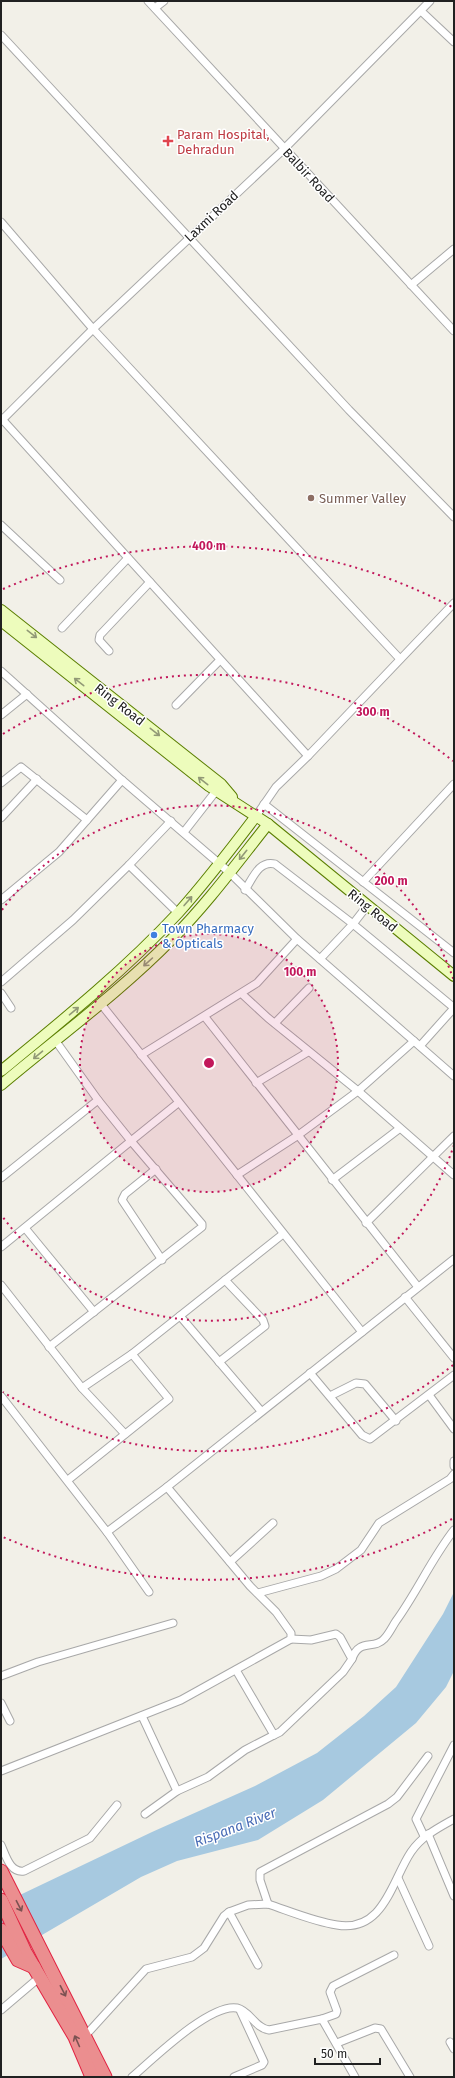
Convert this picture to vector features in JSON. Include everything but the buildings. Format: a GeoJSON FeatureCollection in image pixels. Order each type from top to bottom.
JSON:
{"type":"FeatureCollection","features":[{"type":"Feature","properties":{"kind":"highway"},"geometry":{"type":"LineString","coordinates":[[1,1871],[105,2077]]}},
{"type":"Feature","properties":{"kind":"highway"},"geometry":{"type":"LineString","coordinates":[[1,1900],[20,1954]]}},
{"type":"Feature","properties":{"kind":"highway"},"geometry":{"type":"LineString","coordinates":[[1,1930],[37,1972],[75,2037],[92,2077]]}},
{"type":"Feature","properties":{"kind":"street","name":"Balbir Road"},"geometry":{"type":"LineString","coordinates":[[148,1],[454,331]]}},
{"type":"Feature","properties":{"kind":"street"},"geometry":{"type":"LineString","coordinates":[[155,8],[164,1]]}},
{"type":"Feature","properties":{"kind":"street","name":"Laxmi Road"},"geometry":{"type":"LineString","coordinates":[[2,420],[93,329],[284,149],[430,1]]}},
{"type":"Feature","properties":{"kind":"street"},"geometry":{"type":"LineString","coordinates":[[421,11],[454,42]]}},
{"type":"Feature","properties":{"kind":"street"},"geometry":{"type":"LineString","coordinates":[[2,38],[370,432],[454,516]]}},
{"type":"Feature","properties":{"kind":"street"},"geometry":{"type":"LineString","coordinates":[[1,222],[93,329],[400,659]]}},
{"type":"Feature","properties":{"kind":"street"},"geometry":{"type":"LineString","coordinates":[[411,285],[454,249]]}},
{"type":"Feature","properties":{"kind":"street"},"geometry":{"type":"LineString","coordinates":[[2,420],[308,756]]}},
{"type":"Feature","properties":{"kind":"street"},"geometry":{"type":"LineString","coordinates":[[1,525],[60,580]]}},
{"type":"Feature","properties":{"kind":"street"},"geometry":{"type":"LineString","coordinates":[[62,628],[128,558]]}},
{"type":"Feature","properties":{"kind":"street"},"geometry":{"type":"LineString","coordinates":[[109,651],[99,640],[100,634],[150,582]]}},
{"type":"Feature","properties":{"kind":"street"},"geometry":{"type":"LineString","coordinates":[[1,1071],[96,992],[178,913],[220,865],[276,788],[454,603]]}},
{"type":"Feature","properties":{"kind":"street","name":"Ring Road"},"geometry":{"type":"LineString","coordinates":[[1,610],[220,784],[235,802]]}},
{"type":"Feature","properties":{"kind":"street","name":"Ring Road"},"geometry":{"type":"LineString","coordinates":[[1,621],[216,791],[268,824],[454,976]]}},
{"type":"Feature","properties":{"kind":"street"},"geometry":{"type":"LineString","coordinates":[[176,705],[220,660]]}},
{"type":"Feature","properties":{"kind":"street"},"geometry":{"type":"LineString","coordinates":[[1,671],[122,780],[229,872],[245,890],[297,939],[454,1076]]}},
{"type":"Feature","properties":{"kind":"street"},"geometry":{"type":"LineString","coordinates":[[1,715],[27,694]]}},
{"type":"Feature","properties":{"kind":"street"},"geometry":{"type":"LineString","coordinates":[[1,783],[21,767],[87,820]]}},
{"type":"Feature","properties":{"kind":"street"},"geometry":{"type":"LineString","coordinates":[[1,818],[37,779]]}},
{"type":"Feature","properties":{"kind":"street"},"geometry":{"type":"LineString","coordinates":[[1,900],[59,852],[122,780]]}},
{"type":"Feature","properties":{"kind":"street"},"geometry":{"type":"LineString","coordinates":[[363,882],[454,784]]}},
{"type":"Feature","properties":{"kind":"street"},"geometry":{"type":"LineString","coordinates":[[184,832],[216,791]]}},
{"type":"Feature","properties":{"kind":"street"},"geometry":{"type":"LineString","coordinates":[[264,804],[454,953]]}},
{"type":"Feature","properties":{"kind":"street"},"geometry":{"type":"LineString","coordinates":[[1,982],[73,920],[171,821]]}},
{"type":"Feature","properties":{"kind":"street"},"geometry":{"type":"LineString","coordinates":[[1,1085],[101,1004],[173,938],[268,824]]}},
{"type":"Feature","properties":{"kind":"street"},"geometry":{"type":"LineString","coordinates":[[237,1175],[297,1136],[358,1091],[417,1044],[454,1007],[353,924],[275,864],[269,862],[261,866],[245,890]]}},
{"type":"Feature","properties":{"kind":"street"},"geometry":{"type":"LineString","coordinates":[[129,865],[178,913]]}},
{"type":"Feature","properties":{"kind":"street"},"geometry":{"type":"LineString","coordinates":[[320,959],[353,924],[367,906]]}},
{"type":"Feature","properties":{"kind":"street"},"geometry":{"type":"LineString","coordinates":[[141,1055],[242,994],[265,976],[297,939]]}},
{"type":"Feature","properties":{"kind":"street"},"geometry":{"type":"LineString","coordinates":[[275,1023],[309,988]]}},
{"type":"Feature","properties":{"kind":"street"},"geometry":{"type":"LineString","coordinates":[[1,993],[11,1008]]}},
{"type":"Feature","properties":{"kind":"street"},"geometry":{"type":"LineString","coordinates":[[242,994],[308,1052],[358,1091],[399,1129],[454,1175]]}},
{"type":"Feature","properties":{"kind":"street"},"geometry":{"type":"LineString","coordinates":[[101,1004],[178,1104],[237,1175],[362,1332]]}},
{"type":"Feature","properties":{"kind":"street"},"geometry":{"type":"LineString","coordinates":[[205,1017],[297,1136],[418,1287]]}},
{"type":"Feature","properties":{"kind":"street"},"geometry":{"type":"LineString","coordinates":[[49,1347],[200,1231],[202,1224],[98,1100],[55,1040]]}},
{"type":"Feature","properties":{"kind":"street"},"geometry":{"type":"LineString","coordinates":[[256,1083],[308,1052]]}},
{"type":"Feature","properties":{"kind":"street"},"geometry":{"type":"LineString","coordinates":[[1,1178],[98,1100]]}},
{"type":"Feature","properties":{"kind":"street"},"geometry":{"type":"LineString","coordinates":[[1,1247],[178,1104]]}},
{"type":"Feature","properties":{"kind":"street"},"geometry":{"type":"LineString","coordinates":[[332,1180],[399,1129]]}},
{"type":"Feature","properties":{"kind":"street"},"geometry":{"type":"LineString","coordinates":[[366,1223],[434,1158],[454,1136]]}},
{"type":"Feature","properties":{"kind":"street"},"geometry":{"type":"LineString","coordinates":[[156,1169],[125,1194],[122,1200],[162,1260]]}},
{"type":"Feature","properties":{"kind":"street"},"geometry":{"type":"LineString","coordinates":[[25,1228],[94,1312]]}},
{"type":"Feature","properties":{"kind":"street"},"geometry":{"type":"LineString","coordinates":[[82,1388],[132,1354],[283,1234]]}},
{"type":"Feature","properties":{"kind":"street"},"geometry":{"type":"LineString","coordinates":[[107,1532],[167,1487],[454,1258]]}},
{"type":"Feature","properties":{"kind":"street"},"geometry":{"type":"LineString","coordinates":[[219,1362],[264,1326],[263,1320],[225,1280]]}},
{"type":"Feature","properties":{"kind":"street"},"geometry":{"type":"LineString","coordinates":[[1,1285],[82,1388],[125,1434]]}},
{"type":"Feature","properties":{"kind":"street"},"geometry":{"type":"LineString","coordinates":[[405,1297],[454,1358]]}},
{"type":"Feature","properties":{"kind":"street"},"geometry":{"type":"LineString","coordinates":[[180,1316],[262,1411]]}},
{"type":"Feature","properties":{"kind":"street"},"geometry":{"type":"LineString","coordinates":[[68,1480],[169,1399],[132,1354]]}},
{"type":"Feature","properties":{"kind":"street"},"geometry":{"type":"LineString","coordinates":[[310,1373],[366,1438],[374,1437],[454,1375]]}},
{"type":"Feature","properties":{"kind":"street"},"geometry":{"type":"LineString","coordinates":[[330,1396],[356,1383],[365,1384],[396,1421]]}},
{"type":"Feature","properties":{"kind":"street"},"geometry":{"type":"LineString","coordinates":[[429,1395],[454,1429]]}},
{"type":"Feature","properties":{"kind":"street"},"geometry":{"type":"LineString","coordinates":[[1,1396],[68,1480],[149,1592]]}},
{"type":"Feature","properties":{"kind":"street"},"geometry":{"type":"LineString","coordinates":[[454,1461],[454,1466]]}},
{"type":"Feature","properties":{"kind":"street"},"geometry":{"type":"LineString","coordinates":[[258,1593],[321,1576],[336,1569],[361,1550],[379,1523],[450,1479],[454,1474]]}},
{"type":"Feature","properties":{"kind":"street"},"geometry":{"type":"LineString","coordinates":[[167,1487],[230,1562],[276,1612],[291,1632],[291,1639]]}},
{"type":"Feature","properties":{"kind":"street"},"geometry":{"type":"LineString","coordinates":[[230,1562],[273,1523]]}},
{"type":"Feature","properties":{"kind":"street"},"geometry":{"type":"LineString","coordinates":[[145,1814],[177,1791],[208,1777],[245,1750],[287,1727],[343,1672],[352,1659],[354,1652],[360,1647],[384,1639],[413,1597],[436,1555],[454,1530]]}},
{"type":"Feature","properties":{"kind":"street"},"geometry":{"type":"LineString","coordinates":[[1,1676],[38,1662],[173,1623]]}},
{"type":"Feature","properties":{"kind":"street"},"geometry":{"type":"LineString","coordinates":[[1,1771],[181,1700],[291,1639],[311,1640],[336,1634],[340,1637],[352,1659]]}},
{"type":"Feature","properties":{"kind":"street"},"geometry":{"type":"LineString","coordinates":[[236,1670],[274,1735]]}},
{"type":"Feature","properties":{"kind":"street"},"geometry":{"type":"LineString","coordinates":[[1,1703],[10,1721]]}},
{"type":"Feature","properties":{"kind":"street"},"geometry":{"type":"LineString","coordinates":[[142,1716],[177,1791]]}},
{"type":"Feature","properties":{"kind":"street"},"geometry":{"type":"LineString","coordinates":[[454,1745],[416,1817],[416,1822],[426,1835],[454,1896]]}},
{"type":"Feature","properties":{"kind":"street"},"geometry":{"type":"LineString","coordinates":[[268,1904],[260,1880],[260,1872],[388,1804],[397,1797],[428,1756]]}},
{"type":"Feature","properties":{"kind":"street"},"geometry":{"type":"LineString","coordinates":[[1,1845],[12,1868],[19,1872],[24,1871],[90,1838],[117,1805]]}},
{"type":"Feature","properties":{"kind":"street"},"geometry":{"type":"LineString","coordinates":[[85,2036],[146,1969],[184,1960],[200,1953],[224,1916],[229,1912],[248,1905],[268,1904],[337,1925],[348,1926],[369,1918],[378,1911],[387,1899],[410,1853],[426,1835],[454,1819]]}},
{"type":"Feature","properties":{"kind":"street"},"geometry":{"type":"LineString","coordinates":[[398,1878],[429,1946]]}},
{"type":"Feature","properties":{"kind":"street"},"geometry":{"type":"LineString","coordinates":[[229,1912],[258,1965]]}},
{"type":"Feature","properties":{"kind":"street"},"geometry":{"type":"LineString","coordinates":[[132,2077],[196,2024],[230,2008],[239,2009],[261,2027],[269,2030],[322,2019],[336,2014],[337,2011],[330,1992],[333,1986],[394,1954]]}},
{"type":"Feature","properties":{"kind":"street"},"geometry":{"type":"LineString","coordinates":[[1,2010],[37,1972],[51,1968]]}},
{"type":"Feature","properties":{"kind":"street"},"geometry":{"type":"LineString","coordinates":[[234,2077],[262,2065],[264,2062],[239,2009]]}},
{"type":"Feature","properties":{"kind":"street"},"geometry":{"type":"LineString","coordinates":[[322,2019],[354,2077]]}},
{"type":"Feature","properties":{"kind":"street"},"geometry":{"type":"LineString","coordinates":[[336,2043],[375,2028],[381,2029],[410,2077]]}},
{"type":"Feature","properties":{"kind":"street"},"geometry":{"type":"LineString","coordinates":[[450,2042],[454,2049]]}},
{"type":"Feature","properties":{"kind":"water","name":"Rispana River"},"geometry":{"type":"Polygon","coordinates":[[[454,1592],[454,1671],[446,1687],[416,1723],[323,1800],[258,1840],[177,1861],[141,1877],[1,1959],[1,1904],[152,1832],[255,1786],[317,1753],[364,1716],[396,1687],[443,1614],[454,1592]]]}},
{"type":"Feature","properties":{"kind":"place","name":"Param Hospital, Dehradun"},"geometry":{"type":"Point","coordinates":[168,141]}},
{"type":"Feature","properties":{"kind":"place","name":"Summer Valley"},"geometry":{"type":"Point","coordinates":[311,498]}},
{"type":"Feature","properties":{"kind":"place","name":"Town Pharmacy & Opticals"},"geometry":{"type":"Point","coordinates":[154,935]}}]}
